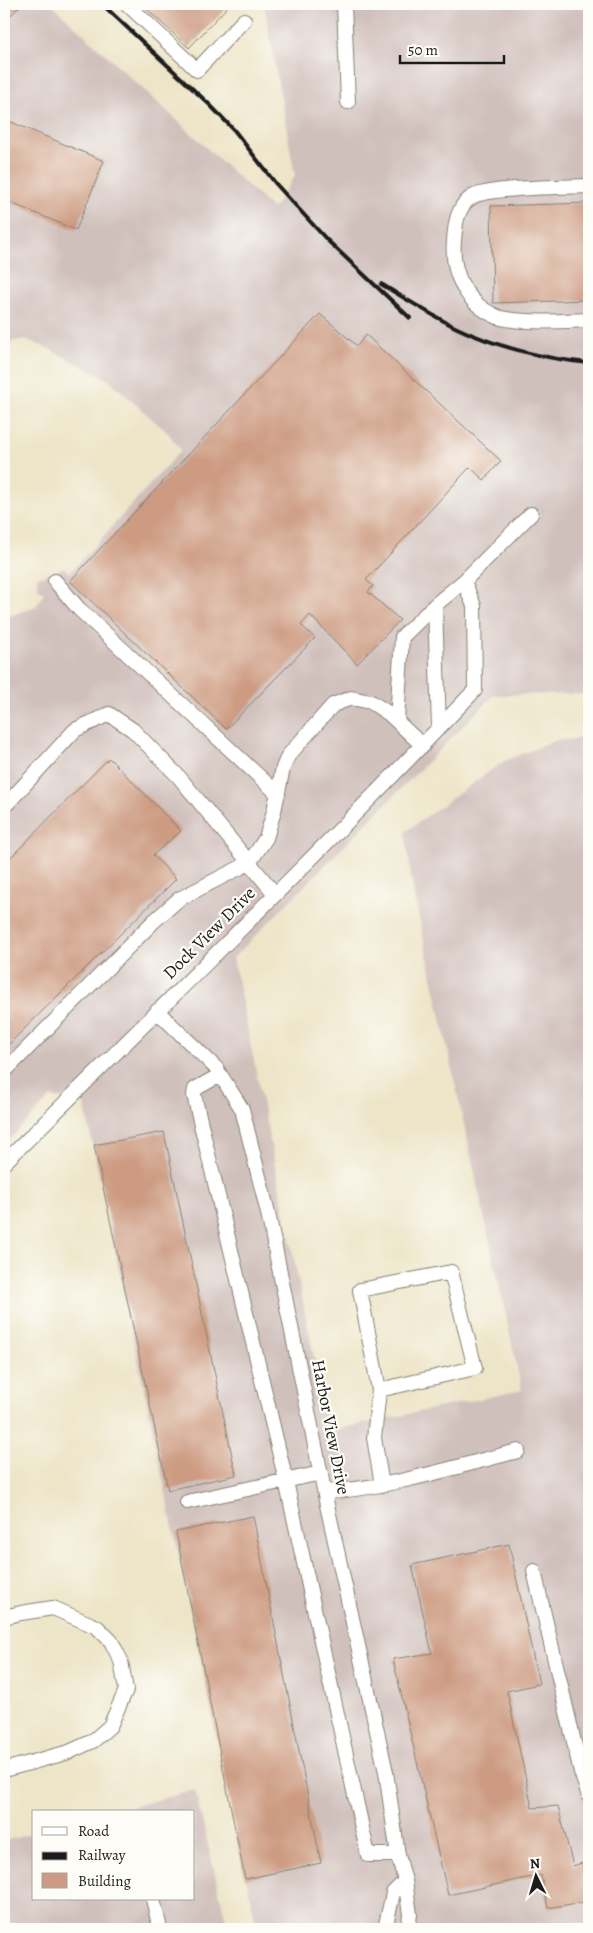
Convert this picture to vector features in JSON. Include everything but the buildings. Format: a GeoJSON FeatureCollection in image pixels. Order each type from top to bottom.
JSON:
{"type":"FeatureCollection","features":[{"type":"Feature","properties":{"kind":"street"},"geometry":{"type":"LineString","coordinates":[[127,4],[196,70],[244,20]]}},
{"type":"Feature","properties":{"kind":"street"},"geometry":{"type":"LineString","coordinates":[[344,4],[348,102]]}},
{"type":"Feature","properties":{"kind":"street"},"geometry":{"type":"LineString","coordinates":[[589,186],[493,192],[472,197],[460,208],[455,228],[452,256],[456,275],[464,290],[482,308],[499,318],[539,322],[589,320]]}},
{"type":"Feature","properties":{"kind":"street"},"geometry":{"type":"LineString","coordinates":[[397,721],[402,637],[435,605],[464,581],[530,514]]}},
{"type":"Feature","properties":{"kind":"street"},"geometry":{"type":"LineString","coordinates":[[55,581],[85,616],[278,794]]}},
{"type":"Feature","properties":{"kind":"street","name":"Dock View Drive"},"geometry":{"type":"LineString","coordinates":[[4,1163],[424,746],[475,690],[474,606],[464,581]]}},
{"type":"Feature","properties":{"kind":"street"},"geometry":{"type":"LineString","coordinates":[[435,605],[439,728]]}},
{"type":"Feature","properties":{"kind":"street"},"geometry":{"type":"LineString","coordinates":[[4,1072],[154,921],[179,899],[249,863],[266,838],[283,768],[288,756],[333,705],[350,698],[372,702],[397,721],[424,746]]}},
{"type":"Feature","properties":{"kind":"street"},"geometry":{"type":"LineString","coordinates":[[4,807],[75,730],[109,714],[133,730],[179,777],[275,894]]}},
{"type":"Feature","properties":{"kind":"street","name":"Harbor View Drive"},"geometry":{"type":"LineString","coordinates":[[157,1011],[216,1068],[242,1109],[268,1213],[325,1492],[386,1772],[398,1856],[405,1881],[410,1914],[408,1929]]}},
{"type":"Feature","properties":{"kind":"street"},"geometry":{"type":"LineString","coordinates":[[220,1075],[195,1089],[194,1095],[286,1481],[368,1855],[398,1856]]}},
{"type":"Feature","properties":{"kind":"street"},"geometry":{"type":"LineString","coordinates":[[380,1390],[475,1368],[451,1272],[360,1290],[380,1390],[374,1438],[382,1484]]}},
{"type":"Feature","properties":{"kind":"street"},"geometry":{"type":"LineString","coordinates":[[325,1492],[353,1490],[382,1484],[518,1451]]}},
{"type":"Feature","properties":{"kind":"street"},"geometry":{"type":"LineString","coordinates":[[187,1502],[321,1473]]}},
{"type":"Feature","properties":{"kind":"street"},"geometry":{"type":"LineString","coordinates":[[534,1571],[580,1772],[589,1796]]}},
{"type":"Feature","properties":{"kind":"street"},"geometry":{"type":"LineString","coordinates":[[4,1618],[20,1613],[53,1608],[97,1628],[111,1642],[121,1661],[126,1690],[110,1726],[93,1741],[68,1752],[4,1770]]}},
{"type":"Feature","properties":{"kind":"street"},"geometry":{"type":"LineString","coordinates":[[385,1929],[393,1893],[405,1881]]}},
{"type":"Feature","properties":{"kind":"street"},"geometry":{"type":"LineString","coordinates":[[153,1900],[160,1929]]}},
{"type":"Feature","properties":{"kind":"shaded area"},"geometry":{"type":"Polygon","coordinates":[[[4,4],[51,4],[273,209],[295,176],[264,4],[589,4],[589,694],[494,695],[233,958],[329,1431],[522,1390],[413,890],[405,832],[504,761],[557,740],[589,738],[589,1929],[257,1929],[84,1103],[51,1097],[4,1145],[4,618],[36,606],[44,593],[38,588],[37,577],[64,568],[70,573],[181,450],[168,433],[109,380],[49,349],[25,339],[4,344],[4,4]]]}},
{"type":"Feature","properties":{"kind":"shaded area"},"geometry":{"type":"Polygon","coordinates":[[[195,1790],[228,1929],[4,1929],[4,1841],[32,1834],[32,1900],[195,1900],[195,1810],[120,1810],[195,1790]]]}},
{"type":"Feature","properties":{"kind":"railway"},"geometry":{"type":"LineString","coordinates":[[102,4],[211,106],[234,130],[276,184],[327,240],[410,318]]}},
{"type":"Feature","properties":{"kind":"railway"},"geometry":{"type":"LineString","coordinates":[[381,284],[447,323],[472,335],[538,355],[589,363]]}}]}
